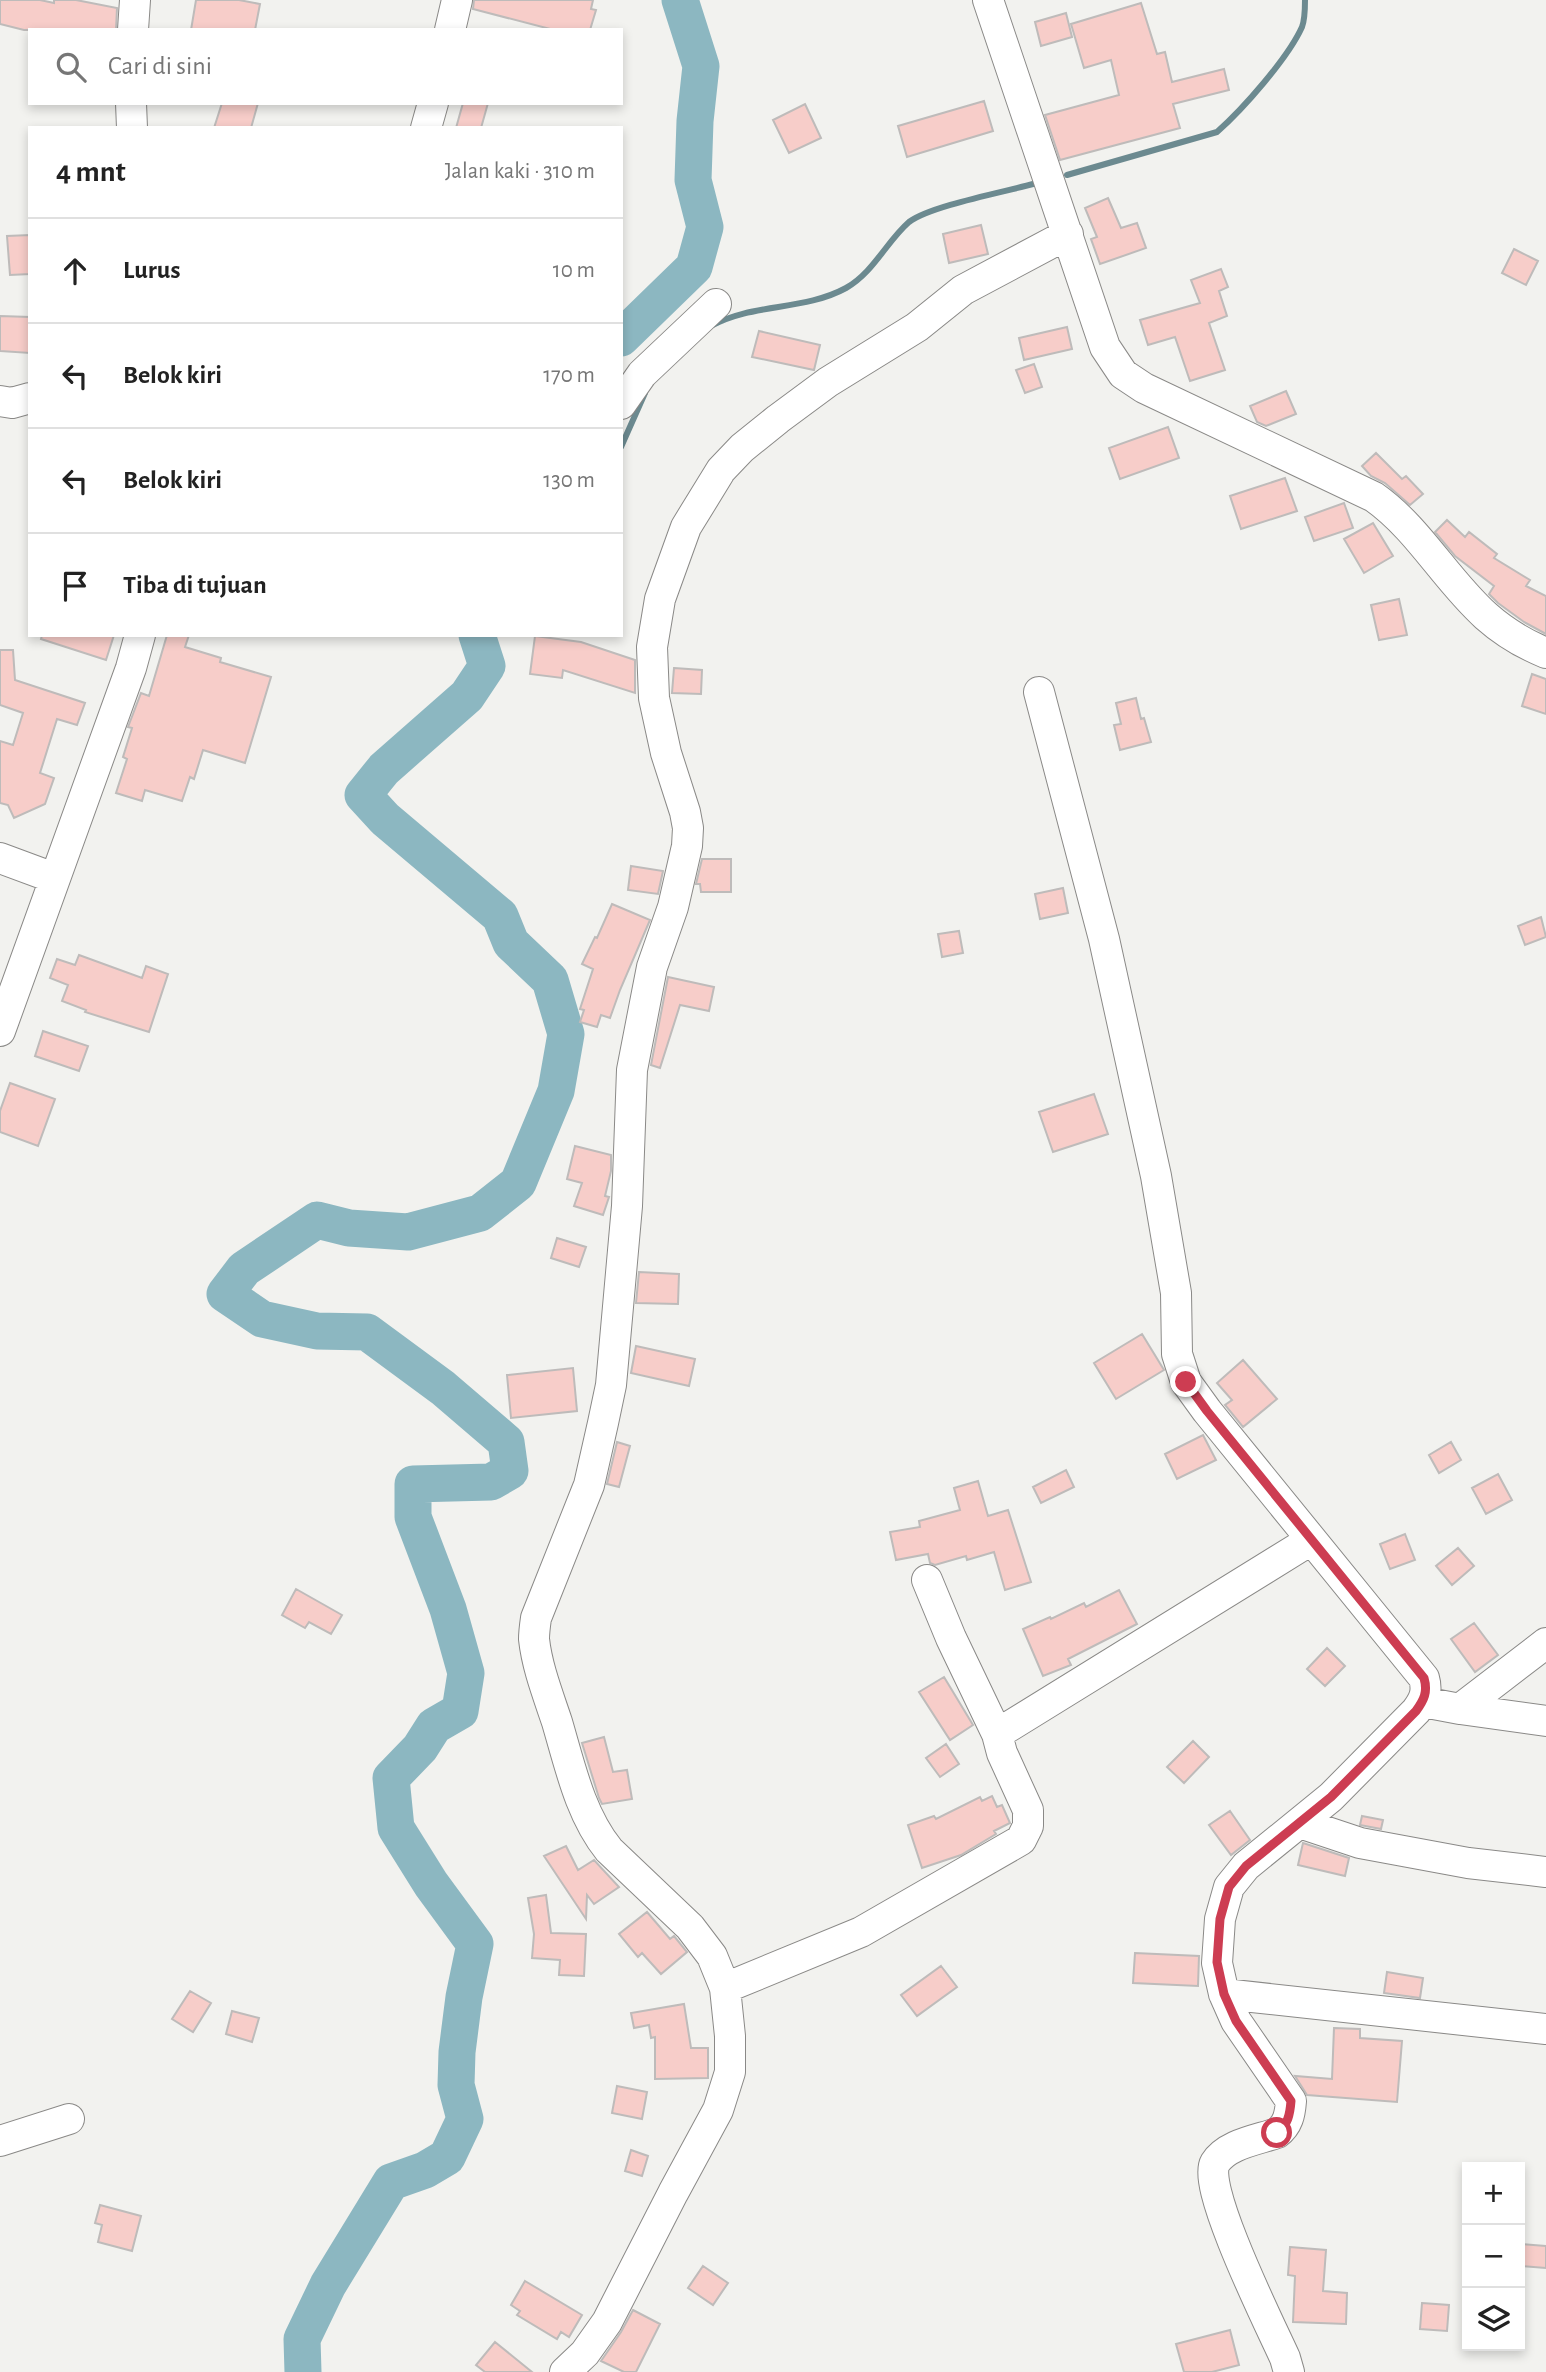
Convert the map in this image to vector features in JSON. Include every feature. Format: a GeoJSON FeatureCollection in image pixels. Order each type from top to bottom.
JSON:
{"type":"FeatureCollection","features":[{"type":"Feature","properties":{"kind":"street"},"geometry":{"type":"LineString","coordinates":[[133,28],[135,0]]}},
{"type":"Feature","properties":{"kind":"street"},"geometry":{"type":"LineString","coordinates":[[450,28],[457,0]]}},
{"type":"Feature","properties":{"kind":"street"},"geometry":{"type":"LineString","coordinates":[[988,0],[1105,347],[1124,374],[1144,388],[1374,497],[1404,521],[1485,615],[1517,638],[1546,653]]}},
{"type":"Feature","properties":{"kind":"street"},"geometry":{"type":"LineString","coordinates":[[131,105],[132,126]]}},
{"type":"Feature","properties":{"kind":"street"},"geometry":{"type":"LineString","coordinates":[[427,126],[432,105]]}},
{"type":"Feature","properties":{"kind":"street"},"geometry":{"type":"LineString","coordinates":[[565,2372],[585,2353],[607,2322],[718,2110],[730,2072],[730,2036],[725,1987],[712,1956],[690,1927],[600,1839],[587,1814],[576,1783],[546,1689],[534,1637],[536,1618],[589,1485],[611,1385],[626,1206],[632,1070],[652,967],[673,907],[687,846],[685,812],[666,753],[654,698],[652,648],[660,599],[686,527],[721,470],[742,448],[828,382],[917,327],[963,290],[1068,234]]}},
{"type":"Feature","properties":{"kind":"street"},"geometry":{"type":"LineString","coordinates":[[623,401],[642,374],[716,303]]}},
{"type":"Feature","properties":{"kind":"street"},"geometry":{"type":"LineString","coordinates":[[0,401],[12,403],[28,399]]}},
{"type":"Feature","properties":{"kind":"street"},"geometry":{"type":"LineString","coordinates":[[0,1031],[131,668],[139,637]]}},
{"type":"Feature","properties":{"kind":"street"},"geometry":{"type":"LineString","coordinates":[[1039,691],[1104,939],[1156,1176],[1176,1293],[1177,1354],[1181,1371],[1207,1411],[1424,1678],[1427,1688],[1423,1702],[1331,1797],[1246,1866],[1229,1887],[1220,1919],[1217,1962],[1224,1994],[1236,2021],[1291,2101],[1284,2128],[1224,2153],[1214,2165],[1213,2171],[1217,2196],[1234,2245],[1289,2372]]}},
{"type":"Feature","properties":{"kind":"street"},"geometry":{"type":"LineString","coordinates":[[0,858],[54,878]]}},
{"type":"Feature","properties":{"kind":"street"},"geometry":{"type":"LineString","coordinates":[[997,1734],[1311,1540]]}},
{"type":"Feature","properties":{"kind":"street"},"geometry":{"type":"LineString","coordinates":[[725,1987],[861,1932],[1021,1840],[1028,1826],[1028,1810],[1006,1762],[997,1734],[951,1638],[927,1580]]}},
{"type":"Feature","properties":{"kind":"street"},"geometry":{"type":"LineString","coordinates":[[1460,1709],[1546,1643]]}},
{"type":"Feature","properties":{"kind":"street"},"geometry":{"type":"LineString","coordinates":[[1423,1702],[1546,1721]]}},
{"type":"Feature","properties":{"kind":"street"},"geometry":{"type":"LineString","coordinates":[[1300,1823],[1360,1843],[1468,1863],[1546,1872]]}},
{"type":"Feature","properties":{"kind":"street"},"geometry":{"type":"LineString","coordinates":[[1224,1994],[1546,2029]]}},
{"type":"Feature","properties":{"kind":"street"},"geometry":{"type":"LineString","coordinates":[[0,2141],[69,2119]]}},
{"type":"Feature","properties":{"kind":"building"},"geometry":{"type":"Polygon","coordinates":[[[0,0],[40,0],[54,3],[54,0],[76,0],[117,8],[116,28],[24,30],[0,24],[0,0]]]}},
{"type":"Feature","properties":{"kind":"building"},"geometry":{"type":"Polygon","coordinates":[[[196,0],[239,0],[260,4],[255,28],[191,28],[196,0]]]}},
{"type":"Feature","properties":{"kind":"building"},"geometry":{"type":"Polygon","coordinates":[[[474,0],[593,0],[591,9],[596,10],[591,28],[546,28],[473,9],[474,0]]]}},
{"type":"Feature","properties":{"kind":"building"},"geometry":{"type":"Polygon","coordinates":[[[1141,3],[1157,54],[1165,52],[1172,82],[1224,69],[1229,90],[1173,104],[1180,128],[1060,160],[1045,115],[1119,95],[1111,60],[1084,68],[1071,24],[1141,3]]]}},
{"type":"Feature","properties":{"kind":"building"},"geometry":{"type":"Polygon","coordinates":[[[1066,13],[1072,37],[1041,46],[1035,22],[1066,13]]]}},
{"type":"Feature","properties":{"kind":"building"},"geometry":{"type":"Polygon","coordinates":[[[984,101],[993,131],[907,157],[898,126],[984,101]]]}},
{"type":"Feature","properties":{"kind":"building"},"geometry":{"type":"Polygon","coordinates":[[[805,104],[821,138],[789,153],[773,120],[805,104]]]}},
{"type":"Feature","properties":{"kind":"building"},"geometry":{"type":"Polygon","coordinates":[[[221,105],[257,105],[252,126],[215,126],[221,105]]]}},
{"type":"Feature","properties":{"kind":"building"},"geometry":{"type":"Polygon","coordinates":[[[462,105],[487,105],[482,126],[457,126],[462,105]]]}},
{"type":"Feature","properties":{"kind":"building"},"geometry":{"type":"Polygon","coordinates":[[[1108,198],[1121,228],[1137,223],[1146,248],[1100,264],[1091,239],[1097,237],[1085,208],[1108,198]]]}},
{"type":"Feature","properties":{"kind":"building"},"geometry":{"type":"Polygon","coordinates":[[[981,225],[988,254],[949,263],[943,234],[981,225]]]}},
{"type":"Feature","properties":{"kind":"building"},"geometry":{"type":"Polygon","coordinates":[[[28,235],[28,274],[10,275],[7,236],[28,235]]]}},
{"type":"Feature","properties":{"kind":"building"},"geometry":{"type":"Polygon","coordinates":[[[1514,249],[1538,261],[1526,285],[1502,273],[1514,249]]]}},
{"type":"Feature","properties":{"kind":"building"},"geometry":{"type":"Polygon","coordinates":[[[1221,269],[1228,287],[1219,291],[1227,316],[1209,323],[1225,370],[1190,381],[1175,337],[1148,345],[1140,320],[1200,303],[1191,280],[1221,269]]]}},
{"type":"Feature","properties":{"kind":"building"},"geometry":{"type":"Polygon","coordinates":[[[0,316],[28,317],[28,353],[0,351],[0,316]]]}},
{"type":"Feature","properties":{"kind":"building"},"geometry":{"type":"Polygon","coordinates":[[[1067,327],[1072,349],[1024,360],[1019,338],[1067,327]]]}},
{"type":"Feature","properties":{"kind":"building"},"geometry":{"type":"Polygon","coordinates":[[[759,331],[820,345],[814,370],[752,357],[759,331]]]}},
{"type":"Feature","properties":{"kind":"building"},"geometry":{"type":"Polygon","coordinates":[[[1034,364],[1042,387],[1025,393],[1016,370],[1034,364]]]}},
{"type":"Feature","properties":{"kind":"building"},"geometry":{"type":"Polygon","coordinates":[[[1286,391],[1296,414],[1266,426],[1257,422],[1250,406],[1286,391]]]}},
{"type":"Feature","properties":{"kind":"building"},"geometry":{"type":"Polygon","coordinates":[[[1168,427],[1179,458],[1120,479],[1109,448],[1168,427]]]}},
{"type":"Feature","properties":{"kind":"building"},"geometry":{"type":"Polygon","coordinates":[[[1376,453],[1402,479],[1406,476],[1423,494],[1410,505],[1385,483],[1371,476],[1362,466],[1376,453]]]}},
{"type":"Feature","properties":{"kind":"building"},"geometry":{"type":"Polygon","coordinates":[[[1285,478],[1297,511],[1241,529],[1230,496],[1285,478]]]}},
{"type":"Feature","properties":{"kind":"building"},"geometry":{"type":"Polygon","coordinates":[[[1344,503],[1353,528],[1314,541],[1305,517],[1344,503]]]}},
{"type":"Feature","properties":{"kind":"building"},"geometry":{"type":"Polygon","coordinates":[[[1447,520],[1465,537],[1469,532],[1497,554],[1494,558],[1530,580],[1526,586],[1546,596],[1546,634],[1498,603],[1489,594],[1494,586],[1455,556],[1435,532],[1447,520]]]}},
{"type":"Feature","properties":{"kind":"building"},"geometry":{"type":"Polygon","coordinates":[[[1373,523],[1393,556],[1364,573],[1344,539],[1373,523]]]}},
{"type":"Feature","properties":{"kind":"building"},"geometry":{"type":"Polygon","coordinates":[[[1399,599],[1407,635],[1379,640],[1371,605],[1399,599]]]}},
{"type":"Feature","properties":{"kind":"building"},"geometry":{"type":"Polygon","coordinates":[[[42,637],[113,637],[106,660],[42,637]]]}},
{"type":"Feature","properties":{"kind":"building"},"geometry":{"type":"Polygon","coordinates":[[[166,637],[188,637],[185,647],[221,658],[220,662],[271,677],[245,763],[203,750],[194,779],[190,777],[182,801],[145,790],[142,801],[116,793],[127,759],[123,757],[132,728],[128,727],[141,693],[149,696],[166,637]]]}},
{"type":"Feature","properties":{"kind":"building"},"geometry":{"type":"Polygon","coordinates":[[[535,637],[581,642],[635,660],[635,693],[563,670],[562,678],[530,674],[535,637]]]}},
{"type":"Feature","properties":{"kind":"building"},"geometry":{"type":"Polygon","coordinates":[[[0,650],[13,650],[15,680],[85,703],[77,725],[57,719],[40,773],[54,778],[45,804],[14,818],[8,805],[0,803],[0,741],[13,745],[23,713],[0,705],[0,650]]]}},
{"type":"Feature","properties":{"kind":"building"},"geometry":{"type":"Polygon","coordinates":[[[674,668],[702,670],[701,694],[672,693],[674,668]]]}},
{"type":"Feature","properties":{"kind":"building"},"geometry":{"type":"Polygon","coordinates":[[[1532,674],[1546,679],[1546,714],[1522,706],[1532,674]]]}},
{"type":"Feature","properties":{"kind":"building"},"geometry":{"type":"Polygon","coordinates":[[[1136,698],[1151,742],[1120,750],[1114,725],[1121,724],[1116,703],[1136,698]]]}},
{"type":"Feature","properties":{"kind":"building"},"geometry":{"type":"Polygon","coordinates":[[[702,859],[731,859],[731,892],[701,892],[700,884],[696,884],[702,859]]]}},
{"type":"Feature","properties":{"kind":"building"},"geometry":{"type":"Polygon","coordinates":[[[631,866],[663,871],[658,894],[628,890],[631,866]]]}},
{"type":"Feature","properties":{"kind":"building"},"geometry":{"type":"Polygon","coordinates":[[[1063,888],[1068,913],[1040,919],[1035,894],[1063,888]]]}},
{"type":"Feature","properties":{"kind":"building"},"geometry":{"type":"Polygon","coordinates":[[[612,904],[650,920],[610,1018],[601,1015],[597,1027],[580,1022],[584,1010],[580,1009],[593,969],[582,964],[612,904]]]}},
{"type":"Feature","properties":{"kind":"building"},"geometry":{"type":"Polygon","coordinates":[[[1541,917],[1546,937],[1525,945],[1518,926],[1541,917]]]}},
{"type":"Feature","properties":{"kind":"building"},"geometry":{"type":"Polygon","coordinates":[[[959,931],[963,953],[942,957],[938,934],[959,931]]]}},
{"type":"Feature","properties":{"kind":"building"},"geometry":{"type":"Polygon","coordinates":[[[79,955],[142,978],[146,966],[168,974],[149,1032],[85,1012],[86,1010],[62,1001],[68,985],[50,978],[57,959],[75,965],[79,955]]]}},
{"type":"Feature","properties":{"kind":"building"},"geometry":{"type":"Polygon","coordinates":[[[668,977],[714,987],[709,1011],[680,1005],[660,1068],[651,1065],[668,977]]]}},
{"type":"Feature","properties":{"kind":"building"},"geometry":{"type":"Polygon","coordinates":[[[43,1031],[88,1046],[79,1071],[35,1056],[43,1031]]]}},
{"type":"Feature","properties":{"kind":"building"},"geometry":{"type":"Polygon","coordinates":[[[10,1083],[55,1099],[38,1146],[0,1132],[0,1111],[10,1083]]]}},
{"type":"Feature","properties":{"kind":"building"},"geometry":{"type":"Polygon","coordinates":[[[1094,1094],[1108,1134],[1053,1152],[1039,1112],[1094,1094]]]}},
{"type":"Feature","properties":{"kind":"building"},"geometry":{"type":"Polygon","coordinates":[[[575,1146],[611,1155],[611,1171],[605,1196],[609,1197],[603,1215],[574,1206],[582,1183],[567,1179],[575,1146]]]}},
{"type":"Feature","properties":{"kind":"building"},"geometry":{"type":"Polygon","coordinates":[[[557,1238],[586,1247],[579,1267],[551,1258],[557,1238]]]}},
{"type":"Feature","properties":{"kind":"building"},"geometry":{"type":"Polygon","coordinates":[[[639,1272],[679,1274],[678,1304],[636,1303],[639,1272]]]}},
{"type":"Feature","properties":{"kind":"building"},"geometry":{"type":"Polygon","coordinates":[[[1142,1334],[1164,1370],[1116,1399],[1094,1363],[1142,1334]]]}},
{"type":"Feature","properties":{"kind":"building"},"geometry":{"type":"Polygon","coordinates":[[[636,1346],[695,1359],[689,1386],[631,1373],[636,1346]]]}},
{"type":"Feature","properties":{"kind":"building"},"geometry":{"type":"Polygon","coordinates":[[[1243,1360],[1277,1399],[1243,1427],[1225,1405],[1232,1400],[1217,1383],[1243,1360]]]}},
{"type":"Feature","properties":{"kind":"building"},"geometry":{"type":"Polygon","coordinates":[[[573,1368],[577,1411],[511,1418],[507,1375],[573,1368]]]}},
{"type":"Feature","properties":{"kind":"building"},"geometry":{"type":"Polygon","coordinates":[[[1203,1435],[1216,1460],[1177,1479],[1165,1454],[1203,1435]]]}},
{"type":"Feature","properties":{"kind":"building"},"geometry":{"type":"Polygon","coordinates":[[[617,1442],[630,1446],[619,1487],[607,1484],[617,1442]]]}},
{"type":"Feature","properties":{"kind":"building"},"geometry":{"type":"Polygon","coordinates":[[[1451,1442],[1461,1460],[1439,1473],[1429,1455],[1451,1442]]]}},
{"type":"Feature","properties":{"kind":"building"},"geometry":{"type":"Polygon","coordinates":[[[1066,1470],[1074,1487],[1041,1503],[1033,1487],[1066,1470]]]}},
{"type":"Feature","properties":{"kind":"building"},"geometry":{"type":"Polygon","coordinates":[[[1498,1474],[1512,1500],[1486,1514],[1472,1488],[1498,1474]]]}},
{"type":"Feature","properties":{"kind":"building"},"geometry":{"type":"Polygon","coordinates":[[[978,1481],[988,1516],[1008,1510],[1031,1582],[1005,1590],[994,1552],[967,1560],[966,1556],[935,1565],[930,1563],[928,1554],[896,1560],[890,1532],[920,1527],[919,1521],[960,1510],[954,1488],[978,1481]]]}},
{"type":"Feature","properties":{"kind":"building"},"geometry":{"type":"Polygon","coordinates":[[[1405,1534],[1415,1560],[1390,1569],[1380,1544],[1405,1534]]]}},
{"type":"Feature","properties":{"kind":"building"},"geometry":{"type":"Polygon","coordinates":[[[1458,1548],[1474,1566],[1452,1585],[1436,1566],[1458,1548]]]}},
{"type":"Feature","properties":{"kind":"building"},"geometry":{"type":"Polygon","coordinates":[[[296,1589],[342,1615],[331,1634],[309,1622],[305,1628],[282,1615],[296,1589]]]}},
{"type":"Feature","properties":{"kind":"building"},"geometry":{"type":"Polygon","coordinates":[[[1119,1590],[1137,1624],[1068,1659],[1071,1665],[1043,1676],[1023,1629],[1084,1603],[1086,1607],[1119,1590]]]}},
{"type":"Feature","properties":{"kind":"building"},"geometry":{"type":"Polygon","coordinates":[[[1474,1623],[1498,1655],[1475,1672],[1451,1639],[1474,1623]]]}},
{"type":"Feature","properties":{"kind":"building"},"geometry":{"type":"Polygon","coordinates":[[[1327,1648],[1345,1666],[1325,1686],[1307,1669],[1327,1648]]]}},
{"type":"Feature","properties":{"kind":"building"},"geometry":{"type":"Polygon","coordinates":[[[944,1677],[973,1725],[950,1740],[919,1692],[944,1677]]]}},
{"type":"Feature","properties":{"kind":"building"},"geometry":{"type":"Polygon","coordinates":[[[604,1737],[613,1772],[627,1770],[632,1799],[602,1804],[599,1798],[582,1743],[604,1737]]]}},
{"type":"Feature","properties":{"kind":"building"},"geometry":{"type":"Polygon","coordinates":[[[1193,1741],[1209,1757],[1184,1783],[1167,1767],[1193,1741]]]}},
{"type":"Feature","properties":{"kind":"building"},"geometry":{"type":"Polygon","coordinates":[[[946,1744],[959,1764],[940,1777],[926,1758],[946,1744]]]}},
{"type":"Feature","properties":{"kind":"building"},"geometry":{"type":"Polygon","coordinates":[[[992,1796],[997,1807],[1002,1805],[1010,1823],[961,1855],[922,1868],[908,1825],[934,1816],[936,1819],[980,1797],[982,1801],[992,1796]]]}},
{"type":"Feature","properties":{"kind":"building"},"geometry":{"type":"Polygon","coordinates":[[[1230,1811],[1250,1840],[1231,1855],[1209,1825],[1230,1811]]]}},
{"type":"Feature","properties":{"kind":"building"},"geometry":{"type":"Polygon","coordinates":[[[1362,1816],[1383,1820],[1381,1829],[1360,1825],[1362,1816]]]}},
{"type":"Feature","properties":{"kind":"building"},"geometry":{"type":"Polygon","coordinates":[[[1303,1843],[1349,1858],[1345,1876],[1298,1865],[1303,1843]]]}},
{"type":"Feature","properties":{"kind":"building"},"geometry":{"type":"Polygon","coordinates":[[[566,1846],[578,1870],[594,1860],[619,1887],[594,1904],[587,1895],[586,1919],[544,1856],[566,1846]]]}},
{"type":"Feature","properties":{"kind":"building"},"geometry":{"type":"Polygon","coordinates":[[[546,1895],[551,1933],[586,1934],[584,1976],[559,1975],[560,1960],[532,1958],[534,1934],[528,1898],[546,1895]]]}},
{"type":"Feature","properties":{"kind":"building"},"geometry":{"type":"Polygon","coordinates":[[[647,1912],[670,1939],[674,1936],[687,1952],[661,1974],[642,1953],[638,1957],[619,1934],[647,1912]]]}},
{"type":"Feature","properties":{"kind":"building"},"geometry":{"type":"Polygon","coordinates":[[[1135,1953],[1199,1956],[1198,1986],[1133,1983],[1135,1953]]]}},
{"type":"Feature","properties":{"kind":"building"},"geometry":{"type":"Polygon","coordinates":[[[941,1966],[957,1987],[917,2016],[901,1995],[941,1966]]]}},
{"type":"Feature","properties":{"kind":"building"},"geometry":{"type":"Polygon","coordinates":[[[1387,1972],[1423,1978],[1420,1998],[1384,1993],[1387,1972]]]}},
{"type":"Feature","properties":{"kind":"building"},"geometry":{"type":"Polygon","coordinates":[[[190,1991],[211,2003],[193,2032],[172,2019],[190,1991]]]}},
{"type":"Feature","properties":{"kind":"building"},"geometry":{"type":"Polygon","coordinates":[[[684,2004],[691,2048],[708,2048],[708,2078],[655,2079],[655,2037],[651,2038],[649,2025],[634,2028],[631,2013],[684,2004]]]}},
{"type":"Feature","properties":{"kind":"building"},"geometry":{"type":"Polygon","coordinates":[[[232,2011],[259,2018],[252,2042],[226,2034],[232,2011]]]}},
{"type":"Feature","properties":{"kind":"building"},"geometry":{"type":"Polygon","coordinates":[[[1334,2028],[1360,2029],[1360,2038],[1402,2041],[1397,2102],[1307,2095],[1295,2076],[1332,2079],[1334,2028]]]}},
{"type":"Feature","properties":{"kind":"building"},"geometry":{"type":"Polygon","coordinates":[[[617,2086],[647,2092],[642,2119],[612,2113],[617,2086]]]}},
{"type":"Feature","properties":{"kind":"building"},"geometry":{"type":"Polygon","coordinates":[[[631,2150],[648,2156],[642,2176],[625,2171],[631,2150]]]}},
{"type":"Feature","properties":{"kind":"building"},"geometry":{"type":"Polygon","coordinates":[[[100,2205],[141,2216],[132,2251],[98,2242],[102,2225],[95,2223],[100,2205]]]}},
{"type":"Feature","properties":{"kind":"building"},"geometry":{"type":"Polygon","coordinates":[[[1525,2244],[1546,2246],[1546,2268],[1525,2266],[1525,2244]]]}},
{"type":"Feature","properties":{"kind":"building"},"geometry":{"type":"Polygon","coordinates":[[[1290,2247],[1326,2250],[1323,2291],[1347,2293],[1346,2324],[1293,2322],[1295,2276],[1288,2275],[1290,2247]]]}},
{"type":"Feature","properties":{"kind":"building"},"geometry":{"type":"Polygon","coordinates":[[[703,2266],[728,2283],[713,2305],[688,2288],[703,2266]]]}},
{"type":"Feature","properties":{"kind":"building"},"geometry":{"type":"Polygon","coordinates":[[[525,2281],[582,2315],[569,2337],[561,2332],[557,2339],[517,2315],[520,2311],[511,2305],[525,2281]]]}},
{"type":"Feature","properties":{"kind":"building"},"geometry":{"type":"Polygon","coordinates":[[[1422,2303],[1449,2305],[1447,2331],[1420,2329],[1422,2303]]]}},
{"type":"Feature","properties":{"kind":"building"},"geometry":{"type":"Polygon","coordinates":[[[633,2310],[660,2324],[636,2372],[624,2372],[601,2361],[633,2310]]]}},
{"type":"Feature","properties":{"kind":"building"},"geometry":{"type":"Polygon","coordinates":[[[1230,2330],[1239,2365],[1212,2372],[1184,2372],[1176,2344],[1230,2330]]]}},
{"type":"Feature","properties":{"kind":"building"},"geometry":{"type":"Polygon","coordinates":[[[495,2342],[532,2372],[485,2372],[476,2365],[495,2342]]]}},
{"type":"Feature","properties":{"kind":"waterway"},"geometry":{"type":"LineString","coordinates":[[623,336],[694,267],[705,227],[693,180],[695,121],[701,66],[680,0]]}},
{"type":"Feature","properties":{"kind":"waterway"},"geometry":{"type":"LineString","coordinates":[[1067,175],[1217,132],[1276,68],[1302,27],[1305,0]]}},
{"type":"Feature","properties":{"kind":"waterway"},"geometry":{"type":"LineString","coordinates":[[711,326],[743,314],[813,300],[846,288],[856,282],[901,230],[919,216],[950,205],[1033,184]]}},
{"type":"Feature","properties":{"kind":"waterway"},"geometry":{"type":"LineString","coordinates":[[623,442],[645,393]]}},
{"type":"Feature","properties":{"kind":"waterway"},"geometry":{"type":"LineString","coordinates":[[303,2372],[302,2339],[328,2285],[391,2182],[425,2170],[447,2157],[465,2119],[456,2085],[457,2052],[464,1997],[475,1944],[431,1884],[396,1828],[391,1778],[420,1748],[434,1726],[460,1711],[466,1673],[448,1609],[413,1517],[413,1484],[491,1482],[510,1471],[506,1442],[443,1388],[367,1332],[317,1331],[262,1319],[225,1294],[244,1269],[317,1220],[349,1228],[408,1232],[480,1213],[518,1183],[556,1091],[566,1034],[550,980],[511,943],[500,916],[385,819],[363,795],[384,769],[467,696],[487,666],[478,637]]}},
{"type":"Feature","properties":{"kind":"route"},"geometry":{"type":"LineString","coordinates":[[1186,1382],[1424,1678],[1427,1688],[1423,1702],[1416,1711],[1331,1797],[1246,1866],[1229,1887],[1220,1919],[1217,1962],[1224,1994],[1236,2021],[1291,2101],[1288,2121],[1277,2133]]}}]}
